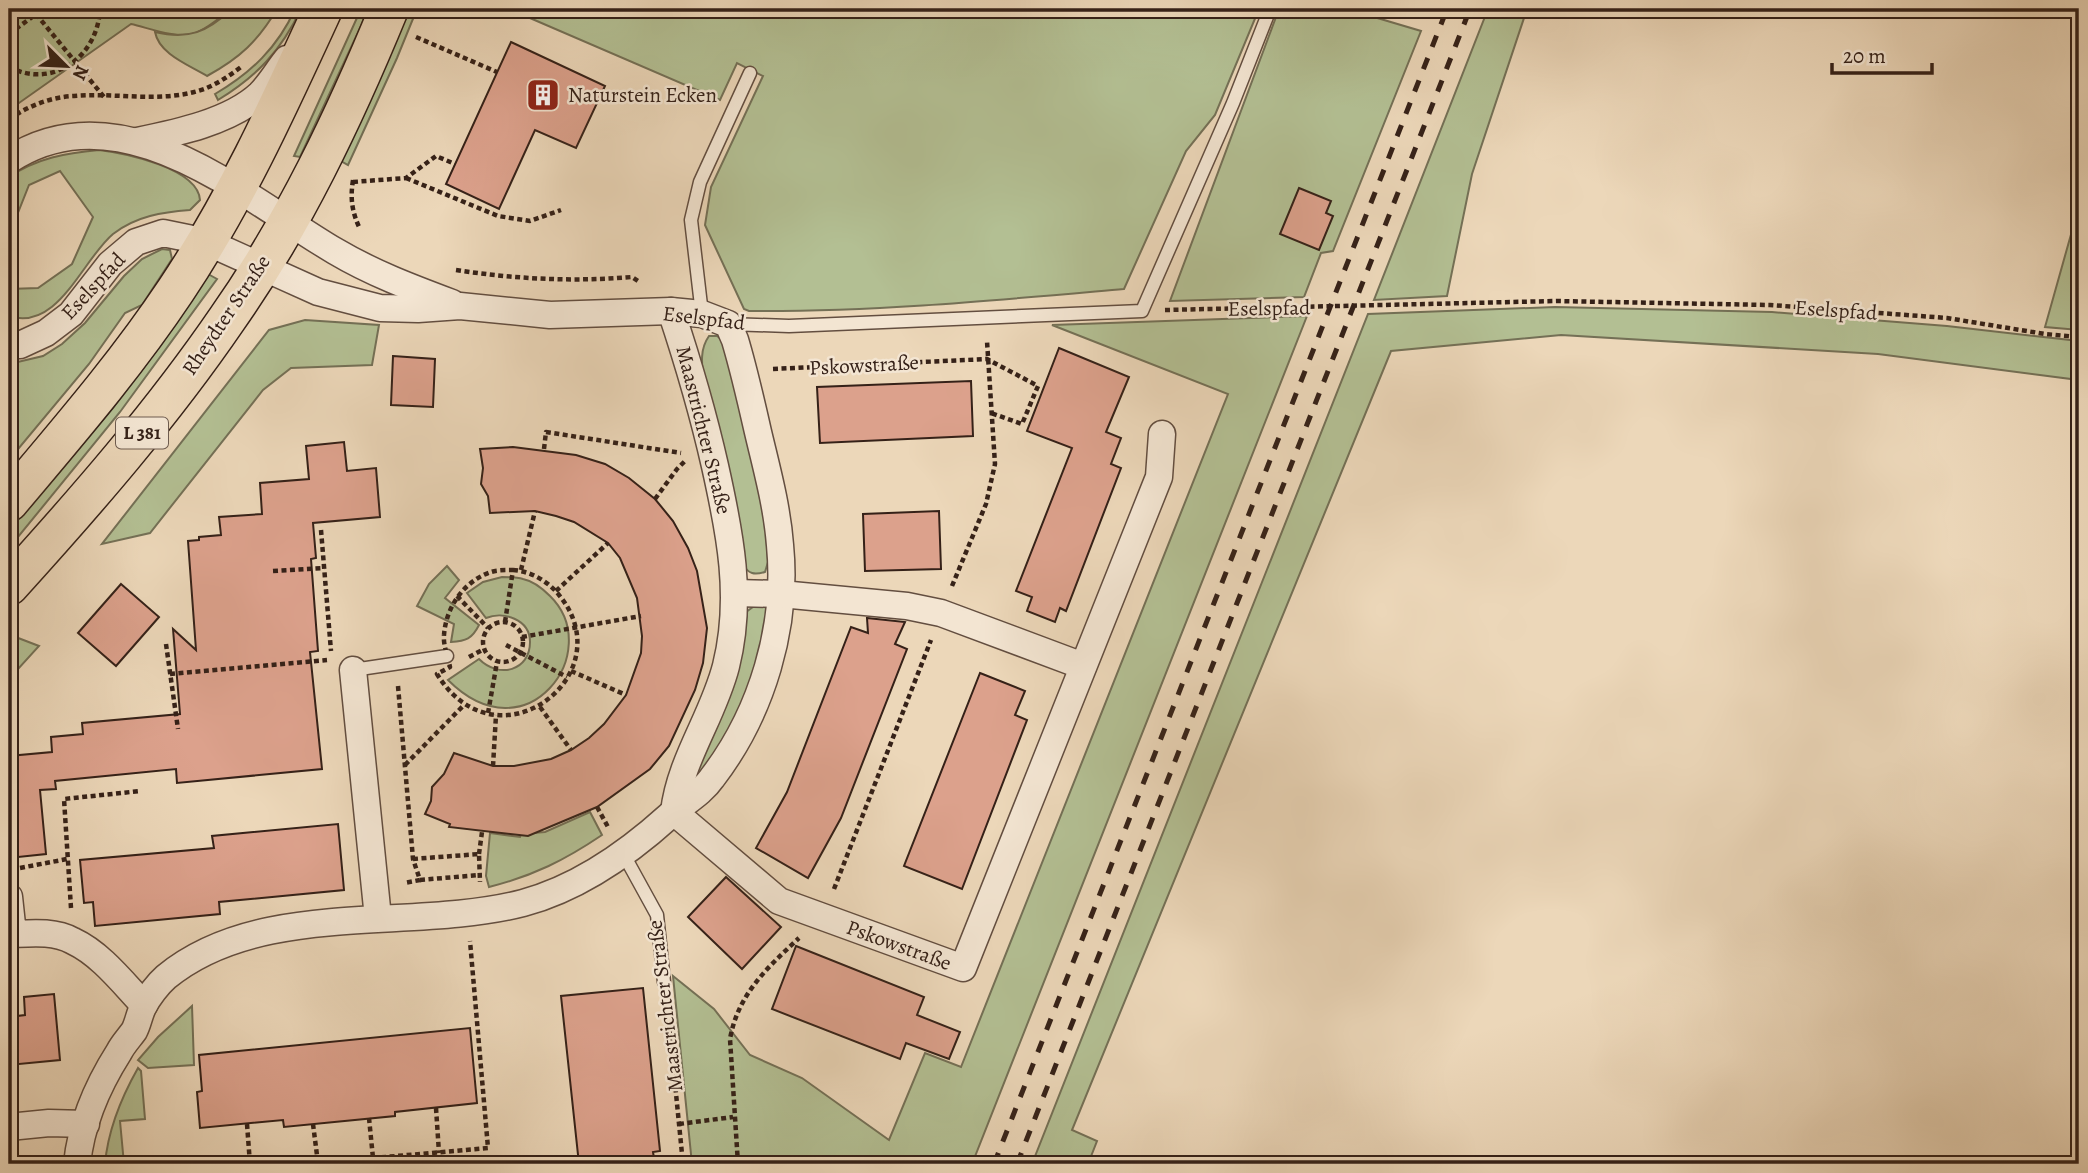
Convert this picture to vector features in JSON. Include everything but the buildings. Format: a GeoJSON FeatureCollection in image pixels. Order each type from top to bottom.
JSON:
{"type":"FeatureCollection","features":[{"type":"Feature","properties":{"kind":"main road","name":"L 381"},"geometry":{"type":"LineString","coordinates":[[9,502],[107,386],[175,291],[255,155],[323,9]]}},
{"type":"Feature","properties":{"kind":"main road","name":"Rheydter Straße"},"geometry":{"type":"LineString","coordinates":[[9,586],[151,422],[228,318],[287,222],[320,160],[389,9]]}},
{"type":"Feature","properties":{"kind":"street","name":"Eselspfad"},"geometry":{"type":"LineString","coordinates":[[137,141],[175,134],[207,123],[237,109],[259,94],[323,9]]}},
{"type":"Feature","properties":{"kind":"street","name":"Eselspfad"},"geometry":{"type":"LineString","coordinates":[[9,160],[22,151],[41,144],[72,137],[104,135],[137,141],[237,188],[352,261],[460,306]]}},
{"type":"Feature","properties":{"kind":"street","name":"Eselspfad"},"geometry":{"type":"LineString","coordinates":[[9,344],[20,345],[46,333],[71,314],[110,264],[136,242],[163,233],[206,242],[318,292],[380,308],[460,306],[550,314],[671,311],[702,314],[728,324]]}},
{"type":"Feature","properties":{"kind":"street","name":"Maastrichter Straße"},"geometry":{"type":"LineString","coordinates":[[671,311],[691,371],[729,527],[735,593],[726,666],[704,729],[685,765],[677,788],[674,812]]}},
{"type":"Feature","properties":{"kind":"street"},"geometry":{"type":"LineString","coordinates":[[77,1164],[86,1124],[98,1091],[119,1051],[135,1029],[144,1004],[165,979],[198,956],[240,938],[282,929],[379,918],[475,912],[526,902],[559,890],[624,855],[711,781],[751,713],[765,676],[776,637],[780,593],[781,548],[775,503],[741,360],[728,324]]}},
{"type":"Feature","properties":{"kind":"street","name":"Pskowstraße"},"geometry":{"type":"LineString","coordinates":[[674,812],[779,901],[963,968],[1159,477],[1162,434]]}},
{"type":"Feature","properties":{"kind":"street"},"geometry":{"type":"LineString","coordinates":[[735,593],[780,593],[907,606],[941,613],[1083,667]]}},
{"type":"Feature","properties":{"kind":"street"},"geometry":{"type":"LineString","coordinates":[[354,678],[379,918]]}},
{"type":"Feature","properties":{"kind":"street"},"geometry":{"type":"LineString","coordinates":[[9,898],[13,934],[40,933],[74,941],[95,956],[144,1004]]}},
{"type":"Feature","properties":{"kind":"street"},"geometry":{"type":"LineString","coordinates":[[9,1128],[49,1123],[86,1124]]}},
{"type":"Feature","properties":{"kind":"lane"},"geometry":{"type":"LineString","coordinates":[[1143,311],[1233,103],[1270,9]]}},
{"type":"Feature","properties":{"kind":"lane"},"geometry":{"type":"LineString","coordinates":[[702,314],[691,220],[700,182],[750,73]]}},
{"type":"Feature","properties":{"kind":"lane","name":"Eselspfad"},"geometry":{"type":"LineString","coordinates":[[728,324],[789,326],[1143,311]]}},
{"type":"Feature","properties":{"kind":"lane"},"geometry":{"type":"LineString","coordinates":[[354,678],[447,656]]}},
{"type":"Feature","properties":{"kind":"lane","name":"Maastrichter Straße"},"geometry":{"type":"LineString","coordinates":[[624,855],[657,915],[664,982]]}},
{"type":"Feature","properties":{"kind":"path"},"geometry":{"type":"LineString","coordinates":[[9,34],[43,9]]}},
{"type":"Feature","properties":{"kind":"path"},"geometry":{"type":"LineString","coordinates":[[9,67],[31,75],[44,75],[61,71],[75,63],[93,36],[100,9]]}},
{"type":"Feature","properties":{"kind":"path"},"geometry":{"type":"LineString","coordinates":[[36,15],[104,97]]}},
{"type":"Feature","properties":{"kind":"path"},"geometry":{"type":"LineString","coordinates":[[416,37],[497,72]]}},
{"type":"Feature","properties":{"kind":"path"},"geometry":{"type":"LineString","coordinates":[[9,119],[27,107],[76,95],[146,98],[204,89]]}},
{"type":"Feature","properties":{"kind":"path"},"geometry":{"type":"LineString","coordinates":[[406,178],[436,156],[455,164]]}},
{"type":"Feature","properties":{"kind":"path"},"geometry":{"type":"LineString","coordinates":[[367,237],[360,230],[353,214],[353,182],[406,178],[498,216],[530,220],[561,210]]}},
{"type":"Feature","properties":{"kind":"path"},"geometry":{"type":"LineString","coordinates":[[448,269],[499,277],[554,280],[632,277],[671,311]]}},
{"type":"Feature","properties":{"kind":"path","name":"Eselspfad"},"geometry":{"type":"LineString","coordinates":[[1143,311],[1556,301],[1770,305],[1947,318],[2079,337]]}},
{"type":"Feature","properties":{"kind":"path","name":"Pskowstraße"},"geometry":{"type":"LineString","coordinates":[[741,360],[769,369],[988,359],[1038,386],[1023,424],[991,413]]}},
{"type":"Feature","properties":{"kind":"path"},"geometry":{"type":"LineString","coordinates":[[544,449],[546,432],[671,450],[692,456],[677,469],[655,499]]}},
{"type":"Feature","properties":{"kind":"path"},"geometry":{"type":"LineString","coordinates":[[521,570],[535,511]]}},
{"type":"Feature","properties":{"kind":"path"},"geometry":{"type":"LineString","coordinates":[[170,674],[332,660],[321,530]]}},
{"type":"Feature","properties":{"kind":"path"},"geometry":{"type":"LineString","coordinates":[[556,591],[608,543]]}},
{"type":"Feature","properties":{"kind":"path"},"geometry":{"type":"LineString","coordinates":[[272,570],[324,568]]}},
{"type":"Feature","properties":{"kind":"path"},"geometry":{"type":"LineString","coordinates":[[505,622],[513,570]]}},
{"type":"Feature","properties":{"kind":"path"},"geometry":{"type":"LineString","coordinates":[[521,570],[541,579],[569,606],[577,628],[576,649],[571,671],[556,693],[540,707],[517,714],[496,715],[464,705],[448,691],[437,674],[450,667],[444,637],[448,616],[457,596],[473,582],[492,572],[521,570]]}},
{"type":"Feature","properties":{"kind":"path"},"geometry":{"type":"LineString","coordinates":[[457,596],[489,628]]}},
{"type":"Feature","properties":{"kind":"path"},"geometry":{"type":"LineString","coordinates":[[522,637],[641,616]]}},
{"type":"Feature","properties":{"kind":"path"},"geometry":{"type":"LineString","coordinates":[[505,622],[519,630],[522,637],[521,652],[508,662],[497,662],[488,657],[483,638],[489,628],[505,622]]}},
{"type":"Feature","properties":{"kind":"path"},"geometry":{"type":"LineString","coordinates":[[166,645],[178,729]]}},
{"type":"Feature","properties":{"kind":"path"},"geometry":{"type":"LineString","coordinates":[[506,645],[567,677]]}},
{"type":"Feature","properties":{"kind":"path"},"geometry":{"type":"LineString","coordinates":[[488,713],[497,662]]}},
{"type":"Feature","properties":{"kind":"path"},"geometry":{"type":"LineString","coordinates":[[571,671],[626,695]]}},
{"type":"Feature","properties":{"kind":"path"},"geometry":{"type":"LineString","coordinates":[[354,678],[397,682],[413,859],[420,880]]}},
{"type":"Feature","properties":{"kind":"path"},"geometry":{"type":"LineString","coordinates":[[405,765],[464,705]]}},
{"type":"Feature","properties":{"kind":"path"},"geometry":{"type":"LineString","coordinates":[[540,707],[571,750]]}},
{"type":"Feature","properties":{"kind":"path"},"geometry":{"type":"LineString","coordinates":[[493,766],[496,715]]}},
{"type":"Feature","properties":{"kind":"path"},"geometry":{"type":"LineString","coordinates":[[74,941],[64,799],[140,791]]}},
{"type":"Feature","properties":{"kind":"path"},"geometry":{"type":"LineString","coordinates":[[304,1164],[488,1148],[475,912],[482,832]]}},
{"type":"Feature","properties":{"kind":"path"},"geometry":{"type":"LineString","coordinates":[[413,859],[478,854]]}},
{"type":"Feature","properties":{"kind":"path"},"geometry":{"type":"LineString","coordinates":[[9,869],[33,867],[67,859]]}},
{"type":"Feature","properties":{"kind":"path"},"geometry":{"type":"LineString","coordinates":[[377,888],[420,880],[479,875]]}},
{"type":"Feature","properties":{"kind":"path"},"geometry":{"type":"LineString","coordinates":[[738,1164],[730,1039],[738,1008],[765,969],[823,917]]}},
{"type":"Feature","properties":{"kind":"path","name":"Maastrichter Straße"},"geometry":{"type":"LineString","coordinates":[[664,982],[683,1164]]}},
{"type":"Feature","properties":{"kind":"path"},"geometry":{"type":"LineString","coordinates":[[436,1108],[439,1153]]}},
{"type":"Feature","properties":{"kind":"path"},"geometry":{"type":"LineString","coordinates":[[679,1124],[734,1117]]}},
{"type":"Feature","properties":{"kind":"path"},"geometry":{"type":"LineString","coordinates":[[369,1118],[373,1158]]}},
{"type":"Feature","properties":{"kind":"path"},"geometry":{"type":"LineString","coordinates":[[247,1124],[250,1164]]}},
{"type":"Feature","properties":{"kind":"path"},"geometry":{"type":"LineString","coordinates":[[313,1124],[318,1163]]}},
{"type":"Feature","properties":{"kind":"green space"},"geometry":{"type":"Polygon","coordinates":[[[9,9],[230,9],[208,27],[192,34],[170,34],[131,24],[19,103],[9,94],[9,9]]]}},
{"type":"Feature","properties":{"kind":"green space"},"geometry":{"type":"Polygon","coordinates":[[[232,9],[277,9],[247,48],[207,76],[168,53],[155,32],[178,35],[197,32],[232,9]]]}},
{"type":"Feature","properties":{"kind":"green space"},"geometry":{"type":"Polygon","coordinates":[[[295,9],[301,9],[285,38],[267,61],[245,82],[218,100],[215,94],[252,68],[272,47],[295,9]]]}},
{"type":"Feature","properties":{"kind":"green space"},"geometry":{"type":"Polygon","coordinates":[[[361,9],[368,9],[361,26],[300,157],[294,156],[361,9]]]}},
{"type":"Feature","properties":{"kind":"green space"},"geometry":{"type":"Polygon","coordinates":[[[409,9],[417,9],[348,165],[341,161],[409,9]]]}},
{"type":"Feature","properties":{"kind":"green space"},"geometry":{"type":"Polygon","coordinates":[[[509,9],[1259,9],[1215,115],[1186,151],[1124,289],[890,307],[749,311],[744,309],[705,225],[711,187],[763,76],[737,63],[720,100],[509,9]]]}},
{"type":"Feature","properties":{"kind":"green space"},"geometry":{"type":"Polygon","coordinates":[[[1279,9],[1347,9],[1421,31],[1333,251],[1321,253],[1304,297],[1170,301],[1279,9]]]}},
{"type":"Feature","properties":{"kind":"green space"},"geometry":{"type":"Polygon","coordinates":[[[1488,9],[1527,9],[1472,174],[1447,296],[1374,300],[1488,9]]]}},
{"type":"Feature","properties":{"kind":"green space"},"geometry":{"type":"Polygon","coordinates":[[[99,150],[141,159],[174,171],[196,189],[200,200],[190,210],[150,216],[122,228],[102,246],[55,304],[42,314],[26,318],[9,316],[9,289],[38,288],[72,264],[93,217],[60,171],[29,185],[10,233],[18,265],[9,283],[9,177],[52,157],[99,150]]]}},
{"type":"Feature","properties":{"kind":"green space"},"geometry":{"type":"Polygon","coordinates":[[[2079,206],[2079,330],[2045,327],[2079,206]]]}},
{"type":"Feature","properties":{"kind":"green space"},"geometry":{"type":"Polygon","coordinates":[[[162,249],[170,250],[172,259],[142,305],[125,313],[89,364],[9,460],[9,364],[43,356],[62,344],[85,323],[124,276],[142,259],[162,249]]]}},
{"type":"Feature","properties":{"kind":"green space"},"geometry":{"type":"Polygon","coordinates":[[[208,274],[217,279],[120,412],[9,548],[9,530],[113,408],[208,274]]]}},
{"type":"Feature","properties":{"kind":"green space"},"geometry":{"type":"Polygon","coordinates":[[[1555,307],[1772,312],[1947,326],[2079,341],[2079,380],[1878,354],[1561,335],[1391,351],[1072,1130],[1097,1141],[1088,1164],[1032,1164],[1368,314],[1555,307]]]}},
{"type":"Feature","properties":{"kind":"green space"},"geometry":{"type":"Polygon","coordinates":[[[1307,316],[972,1164],[692,1164],[673,976],[714,1009],[750,1055],[802,1078],[889,1140],[925,1053],[961,1067],[1228,394],[1052,325],[1307,316]]]}},
{"type":"Feature","properties":{"kind":"green space"},"geometry":{"type":"Polygon","coordinates":[[[305,320],[379,325],[372,365],[291,368],[263,390],[150,533],[102,544],[269,330],[305,320]]]}},
{"type":"Feature","properties":{"kind":"green space"},"geometry":{"type":"Polygon","coordinates":[[[709,336],[717,336],[725,342],[764,502],[768,562],[765,572],[761,573],[750,572],[743,565],[704,383],[702,353],[709,336]]]}},
{"type":"Feature","properties":{"kind":"green space"},"geometry":{"type":"Polygon","coordinates":[[[447,566],[459,580],[445,598],[479,625],[471,636],[461,641],[451,642],[454,624],[417,606],[429,584],[447,566]]]}},
{"type":"Feature","properties":{"kind":"green space"},"geometry":{"type":"Polygon","coordinates":[[[502,577],[527,580],[550,596],[565,619],[569,643],[563,668],[550,688],[530,703],[505,708],[477,701],[448,680],[479,659],[495,669],[504,670],[512,669],[525,660],[530,642],[529,634],[521,622],[507,616],[486,618],[467,593],[483,582],[502,577]]]}},
{"type":"Feature","properties":{"kind":"green space"},"geometry":{"type":"Polygon","coordinates":[[[764,603],[771,608],[765,649],[728,740],[691,783],[742,615],[757,604],[764,603]]]}},
{"type":"Feature","properties":{"kind":"green space"},"geometry":{"type":"Polygon","coordinates":[[[13,636],[39,646],[9,679],[9,640],[13,636]]]}},
{"type":"Feature","properties":{"kind":"green space"},"geometry":{"type":"Polygon","coordinates":[[[590,812],[602,835],[548,866],[489,887],[486,876],[490,833],[520,837],[521,834],[545,832],[590,812]]]}},
{"type":"Feature","properties":{"kind":"green space"},"geometry":{"type":"Polygon","coordinates":[[[192,1006],[194,1065],[148,1068],[138,1060],[158,1037],[192,1006]]]}},
{"type":"Feature","properties":{"kind":"green space"},"geometry":{"type":"Polygon","coordinates":[[[138,1068],[141,1071],[145,1119],[120,1121],[124,1164],[105,1164],[116,1114],[138,1068]]]}},
{"type":"Feature","properties":{"kind":"railway"},"geometry":{"type":"LineString","coordinates":[[994,1164],[1447,9]]}},
{"type":"Feature","properties":{"kind":"railway"},"geometry":{"type":"LineString","coordinates":[[1017,1164],[1470,9]]}},
{"type":"Feature","properties":{"kind":"place","name":"Naturstein Ecken"},"geometry":{"type":"Point","coordinates":[543,95]}}]}
